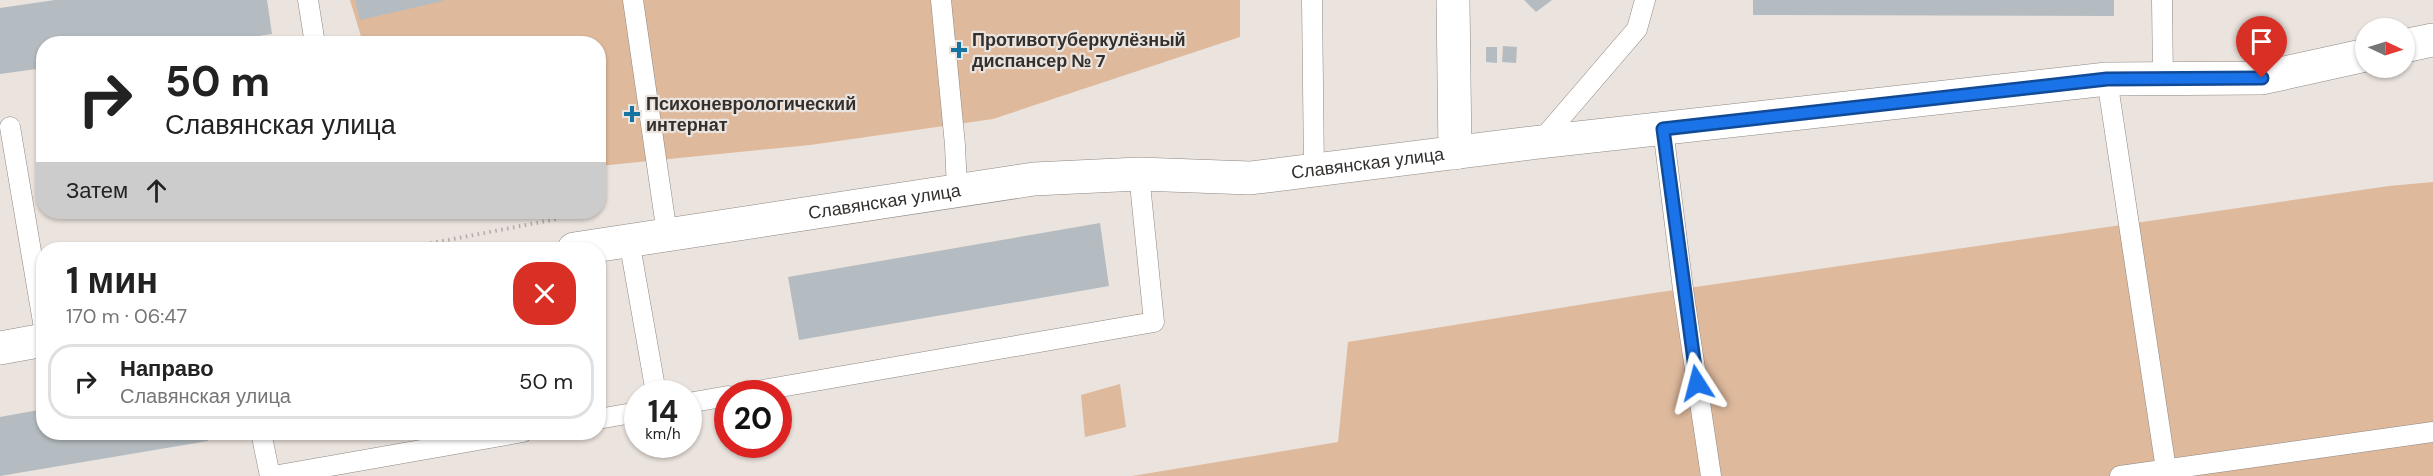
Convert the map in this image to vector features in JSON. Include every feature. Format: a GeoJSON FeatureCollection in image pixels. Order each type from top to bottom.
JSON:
{"type":"FeatureCollection","features":[{"type":"Feature","properties":{"kind":"street"},"geometry":{"type":"LineString","coordinates":[[1454,0],[1455,153]]}},
{"type":"Feature","properties":{"kind":"street"},"geometry":{"type":"LineString","coordinates":[[2415,44],[2433,40]]}},
{"type":"Feature","properties":{"kind":"street","name":"Славянская улица"},"geometry":{"type":"LineString","coordinates":[[606,244],[1034,179],[1138,174],[1250,178],[1540,142],[2107,79],[2262,78],[2355,57]]}},
{"type":"Feature","properties":{"kind":"street"},"geometry":{"type":"LineString","coordinates":[[0,348],[36,341]]}},
{"type":"Feature","properties":{"kind":"lane"},"geometry":{"type":"LineString","coordinates":[[308,0],[314,36]]}},
{"type":"Feature","properties":{"kind":"lane"},"geometry":{"type":"LineString","coordinates":[[633,0],[667,234]]}},
{"type":"Feature","properties":{"kind":"lane"},"geometry":{"type":"LineString","coordinates":[[941,0],[957,190]]}},
{"type":"Feature","properties":{"kind":"lane"},"geometry":{"type":"LineString","coordinates":[[1312,0],[1314,170]]}},
{"type":"Feature","properties":{"kind":"lane"},"geometry":{"type":"LineString","coordinates":[[1540,142],[1637,29],[1645,0]]}},
{"type":"Feature","properties":{"kind":"lane"},"geometry":{"type":"LineString","coordinates":[[2162,0],[2163,79]]}},
{"type":"Feature","properties":{"kind":"lane"},"geometry":{"type":"LineString","coordinates":[[2107,79],[2166,473]]}},
{"type":"Feature","properties":{"kind":"lane"},"geometry":{"type":"LineString","coordinates":[[9,127],[36,282]]}},
{"type":"Feature","properties":{"kind":"lane"},"geometry":{"type":"LineString","coordinates":[[1663,129],[1683,290],[1711,476]]}},
{"type":"Feature","properties":{"kind":"lane"},"geometry":{"type":"LineString","coordinates":[[792,385],[1154,322],[1138,174]]}},
{"type":"Feature","properties":{"kind":"lane"},"geometry":{"type":"LineString","coordinates":[[629,240],[654,380]]}},
{"type":"Feature","properties":{"kind":"lane"},"geometry":{"type":"LineString","coordinates":[[606,418],[624,414]]}},
{"type":"Feature","properties":{"kind":"lane"},"geometry":{"type":"LineString","coordinates":[[2120,476],[2166,473],[2433,432]]}},
{"type":"Feature","properties":{"kind":"lane"},"geometry":{"type":"LineString","coordinates":[[263,440],[271,476],[477,440]]}},
{"type":"Feature","properties":{"kind":"path"},"geometry":{"type":"LineString","coordinates":[[437,242],[557,219]]}},
{"type":"Feature","properties":{"kind":"shaded area","name":"Противотуберкулёзный диспансер № 7"},"geometry":{"type":"Polygon","coordinates":[[[350,0],[1240,0],[1240,37],[993,119],[810,145],[606,165],[606,36],[361,36],[350,0]]]}},
{"type":"Feature","properties":{"kind":"shaded area"},"geometry":{"type":"Polygon","coordinates":[[[2433,182],[2433,476],[1132,476],[1338,442],[1348,342],[1647,294],[2389,186],[2433,182]]]}},
{"type":"Feature","properties":{"kind":"shaded area"},"geometry":{"type":"Polygon","coordinates":[[[1120,384],[1126,427],[1085,437],[1081,395],[1120,384]]]}},
{"type":"Feature","properties":{"kind":"building"},"geometry":{"type":"Polygon","coordinates":[[[55,0],[267,0],[272,34],[259,36],[36,36],[36,69],[0,74],[0,8],[55,0]]]}},
{"type":"Feature","properties":{"kind":"building"},"geometry":{"type":"Polygon","coordinates":[[[355,0],[443,0],[443,1],[360,20],[355,0]]]}},
{"type":"Feature","properties":{"kind":"building"},"geometry":{"type":"Polygon","coordinates":[[[1524,0],[1552,0],[1536,12],[1524,0]]]}},
{"type":"Feature","properties":{"kind":"building"},"geometry":{"type":"Polygon","coordinates":[[[1753,0],[2114,0],[2114,16],[1753,15],[1753,0]]]}},
{"type":"Feature","properties":{"kind":"building"},"geometry":{"type":"Polygon","coordinates":[[[1503,46],[1517,47],[1516,63],[1502,62],[1503,46]]]}},
{"type":"Feature","properties":{"kind":"building"},"geometry":{"type":"Polygon","coordinates":[[[1486,47],[1497,47],[1497,63],[1486,62],[1486,47]]]}},
{"type":"Feature","properties":{"kind":"building"},"geometry":{"type":"Polygon","coordinates":[[[1100,223],[1109,286],[799,340],[788,277],[1100,223]]]}},
{"type":"Feature","properties":{"kind":"building"},"geometry":{"type":"Polygon","coordinates":[[[36,410],[36,440],[208,441],[0,476],[0,417],[36,410]]]}},
{"type":"Feature","properties":{"kind":"place","name":"Противотуберкулёзный диспансер № 7"},"geometry":{"type":"Point","coordinates":[959,50]}},
{"type":"Feature","properties":{"kind":"place","name":"Психоневрологический интернат"},"geometry":{"type":"Point","coordinates":[632,114]}},
{"type":"Feature","properties":{"kind":"route"},"geometry":{"type":"LineString","coordinates":[[1697,383],[1663,129],[2107,79],[2262,78]]}}]}
